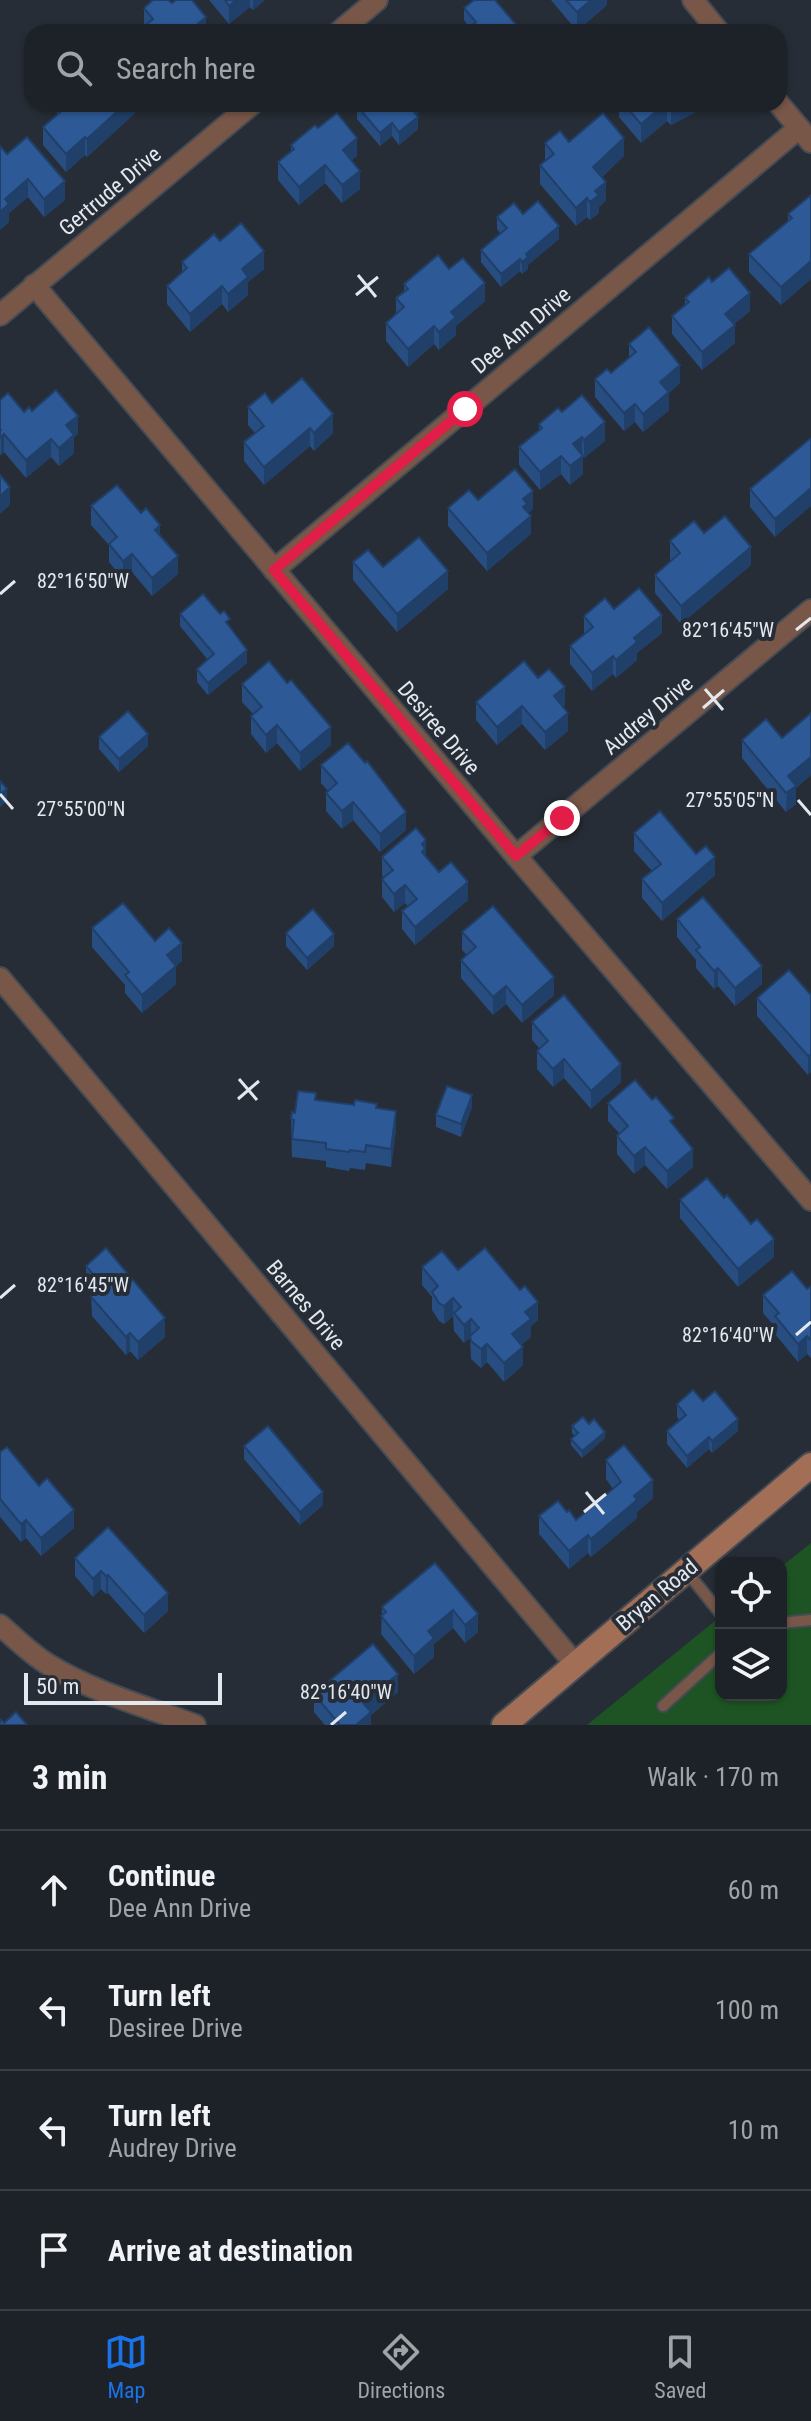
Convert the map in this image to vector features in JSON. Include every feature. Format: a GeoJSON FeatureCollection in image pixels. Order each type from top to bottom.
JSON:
{"type":"FeatureCollection","features":[{"type":"Feature","properties":{"kind":"street"},"geometry":{"type":"LineString","coordinates":[[348,24],[377,0]]}},
{"type":"Feature","properties":{"kind":"street"},"geometry":{"type":"LineString","coordinates":[[693,0],[712,24]]}},
{"type":"Feature","properties":{"kind":"street","name":"Gertrude Drive"},"geometry":{"type":"LineString","coordinates":[[0,315],[242,112]]}},
{"type":"Feature","properties":{"kind":"street"},"geometry":{"type":"LineString","coordinates":[[786,112],[805,135]]}},
{"type":"Feature","properties":{"kind":"street","name":"Dee Ann Drive"},"geometry":{"type":"LineString","coordinates":[[274,570],[805,135]]}},
{"type":"Feature","properties":{"kind":"street","name":"Desiree Drive"},"geometry":{"type":"LineString","coordinates":[[34,285],[811,1200]]}},
{"type":"Feature","properties":{"kind":"street","name":"Audrey Drive"},"geometry":{"type":"LineString","coordinates":[[516,856],[811,610]]}},
{"type":"Feature","properties":{"kind":"street","name":"Barnes Drive"},"geometry":{"type":"LineString","coordinates":[[0,978],[575,1664]]}},
{"type":"Feature","properties":{"kind":"street","name":"Bryan Road"},"geometry":{"type":"LineString","coordinates":[[504,1725],[811,1465]]}},
{"type":"Feature","properties":{"kind":"street"},"geometry":{"type":"LineString","coordinates":[[0,1625],[33,1655],[63,1673],[195,1725]]}},
{"type":"Feature","properties":{"kind":"lane"},"geometry":{"type":"LineString","coordinates":[[686,1571],[715,1607]]}},
{"type":"Feature","properties":{"kind":"lane"},"geometry":{"type":"LineString","coordinates":[[787,1622],[811,1620]]}},
{"type":"Feature","properties":{"kind":"lane"},"geometry":{"type":"LineString","coordinates":[[663,1706],[715,1658]]}},
{"type":"Feature","properties":{"kind":"green space"},"geometry":{"type":"Polygon","coordinates":[[[811,1543],[811,1725],[587,1725],[715,1621],[715,1701],[787,1701],[787,1562],[811,1543]]]}},
{"type":"Feature","properties":{"kind":"building"},"geometry":{"type":"Polygon","coordinates":[[[153,0],[172,3],[192,0],[206,17],[198,24],[147,24],[153,19],[144,8],[153,0]]]}},
{"type":"Feature","properties":{"kind":"building"},"geometry":{"type":"Polygon","coordinates":[[[474,0],[495,0],[516,24],[473,24],[476,22],[464,8],[474,0]]]}},
{"type":"Feature","properties":{"kind":"building"},"geometry":{"type":"Polygon","coordinates":[[[566,0],[591,0],[577,12],[566,0]]]}},
{"type":"Feature","properties":{"kind":"building"},"geometry":{"type":"Polygon","coordinates":[[[60,112],[116,112],[66,154],[43,127],[60,112]]]}},
{"type":"Feature","properties":{"kind":"building"},"geometry":{"type":"Polygon","coordinates":[[[362,112],[414,112],[418,117],[399,132],[392,123],[380,133],[362,112]]]}},
{"type":"Feature","properties":{"kind":"building"},"geometry":{"type":"Polygon","coordinates":[[[631,112],[655,112],[641,124],[631,112]]]}},
{"type":"Feature","properties":{"kind":"building"},"geometry":{"type":"Polygon","coordinates":[[[337,113],[357,138],[343,150],[360,171],[342,185],[325,165],[299,187],[278,162],[294,149],[291,145],[315,125],[318,128],[337,113]]]}},
{"type":"Feature","properties":{"kind":"building"},"geometry":{"type":"Polygon","coordinates":[[[603,113],[624,138],[593,167],[606,182],[595,191],[599,195],[590,202],[587,198],[576,208],[540,165],[554,154],[545,143],[560,131],[569,142],[603,113]]]}},
{"type":"Feature","properties":{"kind":"building"},"geometry":{"type":"Polygon","coordinates":[[[27,137],[65,181],[44,199],[28,179],[5,199],[9,204],[0,212],[0,146],[7,154],[27,137]]]}},
{"type":"Feature","properties":{"kind":"building"},"geometry":{"type":"Polygon","coordinates":[[[811,195],[811,261],[781,287],[749,254],[792,218],[788,214],[811,195]]]}},
{"type":"Feature","properties":{"kind":"building"},"geometry":{"type":"Polygon","coordinates":[[[538,201],[559,226],[526,254],[528,257],[522,262],[520,259],[501,274],[481,250],[507,228],[497,217],[514,203],[523,214],[538,201]]]}},
{"type":"Feature","properties":{"kind":"building"},"geometry":{"type":"Polygon","coordinates":[[[241,223],[264,251],[242,269],[248,277],[228,294],[222,286],[190,314],[167,286],[187,268],[182,262],[214,234],[220,241],[241,223]]]}},
{"type":"Feature","properties":{"kind":"building"},"geometry":{"type":"Polygon","coordinates":[[[438,255],[449,269],[463,258],[485,283],[451,312],[456,317],[439,332],[434,326],[408,349],[386,323],[404,307],[396,298],[408,289],[404,284],[438,255]]]}},
{"type":"Feature","properties":{"kind":"building"},"geometry":{"type":"Polygon","coordinates":[[[729,268],[750,293],[725,314],[735,325],[702,352],[672,316],[689,302],[685,298],[709,277],[712,282],[729,268]]]}},
{"type":"Feature","properties":{"kind":"building"},"geometry":{"type":"Polygon","coordinates":[[[649,327],[680,365],[660,382],[669,392],[643,414],[635,404],[624,413],[595,379],[607,369],[611,373],[636,352],[629,344],[649,327]]]}},
{"type":"Feature","properties":{"kind":"building"},"geometry":{"type":"Polygon","coordinates":[[[302,378],[333,414],[314,433],[310,428],[264,467],[244,442],[264,426],[248,407],[265,393],[272,403],[302,378]]]}},
{"type":"Feature","properties":{"kind":"building"},"geometry":{"type":"Polygon","coordinates":[[[56,390],[78,416],[66,425],[74,435],[59,448],[51,439],[26,460],[4,434],[0,436],[0,400],[8,393],[24,412],[29,407],[32,411],[56,390]]]}},
{"type":"Feature","properties":{"kind":"building"},"geometry":{"type":"Polygon","coordinates":[[[582,395],[605,422],[584,440],[582,437],[573,444],[583,456],[570,466],[561,456],[540,472],[519,447],[542,428],[539,424],[558,408],[562,412],[582,395]]]}},
{"type":"Feature","properties":{"kind":"building"},"geometry":{"type":"Polygon","coordinates":[[[811,438],[811,488],[775,519],[750,489],[811,438]]]}},
{"type":"Feature","properties":{"kind":"building"},"geometry":{"type":"Polygon","coordinates":[[[515,469],[533,491],[523,499],[527,504],[523,507],[531,516],[487,553],[448,508],[469,490],[478,500],[515,469]]]}},
{"type":"Feature","properties":{"kind":"building"},"geometry":{"type":"Polygon","coordinates":[[[0,475],[10,487],[0,496],[0,475]]]}},
{"type":"Feature","properties":{"kind":"building"},"geometry":{"type":"Polygon","coordinates":[[[117,485],[141,513],[146,508],[160,525],[155,530],[178,556],[152,578],[132,554],[123,561],[109,544],[117,537],[91,506],[117,485]]]}},
{"type":"Feature","properties":{"kind":"building"},"geometry":{"type":"Polygon","coordinates":[[[725,516],[751,547],[681,606],[655,575],[680,553],[670,541],[694,521],[704,533],[725,516]]]}},
{"type":"Feature","properties":{"kind":"building"},"geometry":{"type":"Polygon","coordinates":[[[419,537],[448,571],[397,614],[353,562],[368,550],[383,567],[419,537]]]}},
{"type":"Feature","properties":{"kind":"building"},"geometry":{"type":"Polygon","coordinates":[[[639,588],[662,615],[634,638],[637,642],[616,660],[613,656],[592,673],[570,646],[593,627],[584,616],[605,598],[614,609],[639,588]]]}},
{"type":"Feature","properties":{"kind":"building"},"geometry":{"type":"Polygon","coordinates":[[[203,594],[220,614],[224,611],[230,619],[226,622],[247,650],[208,683],[197,669],[214,654],[180,614],[203,594]]]}},
{"type":"Feature","properties":{"kind":"building"},"geometry":{"type":"Polygon","coordinates":[[[269,661],[287,683],[291,680],[331,727],[300,753],[277,725],[266,735],[251,716],[262,707],[242,684],[269,661]]]}},
{"type":"Feature","properties":{"kind":"building"},"geometry":{"type":"Polygon","coordinates":[[[524,661],[538,678],[549,669],[565,687],[554,696],[568,713],[545,732],[522,706],[497,727],[476,702],[524,661]]]}},
{"type":"Feature","properties":{"kind":"building"},"geometry":{"type":"Polygon","coordinates":[[[128,711],[148,734],[119,759],[99,737],[128,711]]]}},
{"type":"Feature","properties":{"kind":"building"},"geometry":{"type":"Polygon","coordinates":[[[811,713],[811,757],[788,776],[796,786],[786,793],[742,740],[766,719],[782,738],[811,713]]]}},
{"type":"Feature","properties":{"kind":"building"},"geometry":{"type":"Polygon","coordinates":[[[348,743],[365,763],[367,761],[406,812],[380,834],[353,802],[342,811],[326,793],[337,783],[321,765],[348,743]]]}},
{"type":"Feature","properties":{"kind":"building"},"geometry":{"type":"Polygon","coordinates":[[[0,781],[7,789],[0,794],[0,781]]]}},
{"type":"Feature","properties":{"kind":"building"},"geometry":{"type":"Polygon","coordinates":[[[660,811],[696,854],[706,846],[715,857],[662,903],[642,879],[661,864],[634,833],[660,811]]]}},
{"type":"Feature","properties":{"kind":"building"},"geometry":{"type":"Polygon","coordinates":[[[416,828],[426,840],[422,844],[425,849],[422,852],[439,872],[451,862],[468,882],[415,927],[402,911],[417,899],[405,885],[394,894],[382,879],[393,870],[382,857],[416,828]]]}},
{"type":"Feature","properties":{"kind":"building"},"geometry":{"type":"Polygon","coordinates":[[[703,897],[762,966],[735,988],[718,968],[714,971],[696,950],[700,947],[677,919],[703,897]]]}},
{"type":"Feature","properties":{"kind":"building"},"geometry":{"type":"Polygon","coordinates":[[[123,903],[155,941],[169,928],[182,943],[167,955],[176,966],[142,995],[125,975],[129,972],[92,928],[123,903]]]}},
{"type":"Feature","properties":{"kind":"building"},"geometry":{"type":"Polygon","coordinates":[[[493,906],[554,977],[522,1005],[506,986],[493,997],[461,960],[476,947],[462,932],[493,906]]]}},
{"type":"Feature","properties":{"kind":"building"},"geometry":{"type":"Polygon","coordinates":[[[313,909],[334,934],[307,958],[286,933],[313,909]]]}},
{"type":"Feature","properties":{"kind":"building"},"geometry":{"type":"Polygon","coordinates":[[[789,970],[811,995],[811,1054],[808,1056],[757,998],[789,970]]]}},
{"type":"Feature","properties":{"kind":"building"},"geometry":{"type":"Polygon","coordinates":[[[564,995],[621,1064],[591,1091],[564,1059],[553,1069],[537,1051],[548,1041],[532,1022],[564,995]]]}},
{"type":"Feature","properties":{"kind":"building"},"geometry":{"type":"Polygon","coordinates":[[[635,1080],[652,1100],[656,1097],[674,1118],[670,1121],[693,1149],[667,1171],[645,1147],[634,1156],[617,1136],[628,1126],[608,1103],[635,1080]]]}},
{"type":"Feature","properties":{"kind":"building"},"geometry":{"type":"Polygon","coordinates":[[[447,1086],[472,1095],[461,1124],[436,1115],[447,1086]]]}},
{"type":"Feature","properties":{"kind":"building"},"geometry":{"type":"Polygon","coordinates":[[[298,1091],[316,1093],[315,1100],[354,1105],[355,1100],[396,1111],[391,1149],[366,1145],[365,1152],[349,1152],[326,1149],[326,1143],[292,1139],[294,1120],[291,1119],[292,1112],[295,1113],[298,1091]]]}},
{"type":"Feature","properties":{"kind":"building"},"geometry":{"type":"Polygon","coordinates":[[[707,1178],[724,1198],[727,1195],[751,1224],[757,1219],[774,1239],[738,1269],[680,1200],[707,1178]]]}},
{"type":"Feature","properties":{"kind":"building"},"geometry":{"type":"Polygon","coordinates":[[[106,1248],[165,1318],[138,1342],[130,1333],[126,1337],[91,1296],[103,1286],[86,1266],[106,1248]]]}},
{"type":"Feature","properties":{"kind":"building"},"geometry":{"type":"Polygon","coordinates":[[[485,1248],[520,1290],[525,1286],[538,1302],[525,1312],[531,1319],[512,1334],[523,1347],[504,1363],[487,1344],[481,1349],[471,1341],[470,1336],[479,1328],[471,1319],[464,1325],[454,1313],[461,1307],[453,1298],[444,1306],[439,1303],[432,1292],[438,1286],[422,1267],[442,1251],[458,1270],[485,1248]]]}},
{"type":"Feature","properties":{"kind":"building"},"geometry":{"type":"Polygon","coordinates":[[[792,1271],[807,1289],[811,1286],[811,1340],[807,1336],[798,1344],[775,1316],[779,1313],[763,1295],[792,1271]]]}},
{"type":"Feature","properties":{"kind":"building"},"geometry":{"type":"Polygon","coordinates":[[[693,1390],[703,1401],[715,1391],[738,1419],[712,1441],[709,1437],[687,1456],[667,1431],[686,1415],[677,1404],[693,1390]]]}},
{"type":"Feature","properties":{"kind":"building"},"geometry":{"type":"Polygon","coordinates":[[[583,1417],[589,1424],[594,1419],[605,1432],[582,1451],[571,1439],[578,1433],[572,1426],[583,1417]]]}},
{"type":"Feature","properties":{"kind":"building"},"geometry":{"type":"Polygon","coordinates":[[[268,1426],[323,1492],[300,1512],[244,1446],[268,1426]]]}},
{"type":"Feature","properties":{"kind":"building"},"geometry":{"type":"Polygon","coordinates":[[[624,1445],[653,1480],[634,1496],[637,1500],[591,1539],[588,1535],[569,1551],[539,1516],[558,1501],[576,1520],[621,1482],[606,1460],[624,1445]]]}},
{"type":"Feature","properties":{"kind":"building"},"geometry":{"type":"Polygon","coordinates":[[[7,1447],[39,1486],[47,1478],[74,1510],[41,1538],[26,1520],[21,1524],[0,1499],[0,1452],[7,1447]]]}},
{"type":"Feature","properties":{"kind":"building"},"geometry":{"type":"Polygon","coordinates":[[[108,1527],[168,1593],[144,1615],[108,1575],[101,1571],[93,1579],[75,1558],[108,1527]]]}},
{"type":"Feature","properties":{"kind":"building"},"geometry":{"type":"Polygon","coordinates":[[[435,1563],[478,1614],[465,1625],[453,1610],[428,1631],[434,1638],[414,1656],[381,1616],[386,1612],[382,1607],[435,1563]]]}},
{"type":"Feature","properties":{"kind":"building"},"geometry":{"type":"Polygon","coordinates":[[[373,1644],[398,1674],[363,1703],[371,1712],[356,1725],[340,1725],[314,1694],[373,1644]]]}},
{"type":"Feature","properties":{"kind":"building"},"geometry":{"type":"Polygon","coordinates":[[[16,1712],[27,1725],[0,1725],[0,1719],[4,1723],[16,1712]]]}},
{"type":"Feature","properties":{"kind":"route"},"geometry":{"type":"LineString","coordinates":[[465,409],[274,570],[516,856],[562,818]]}}]}
